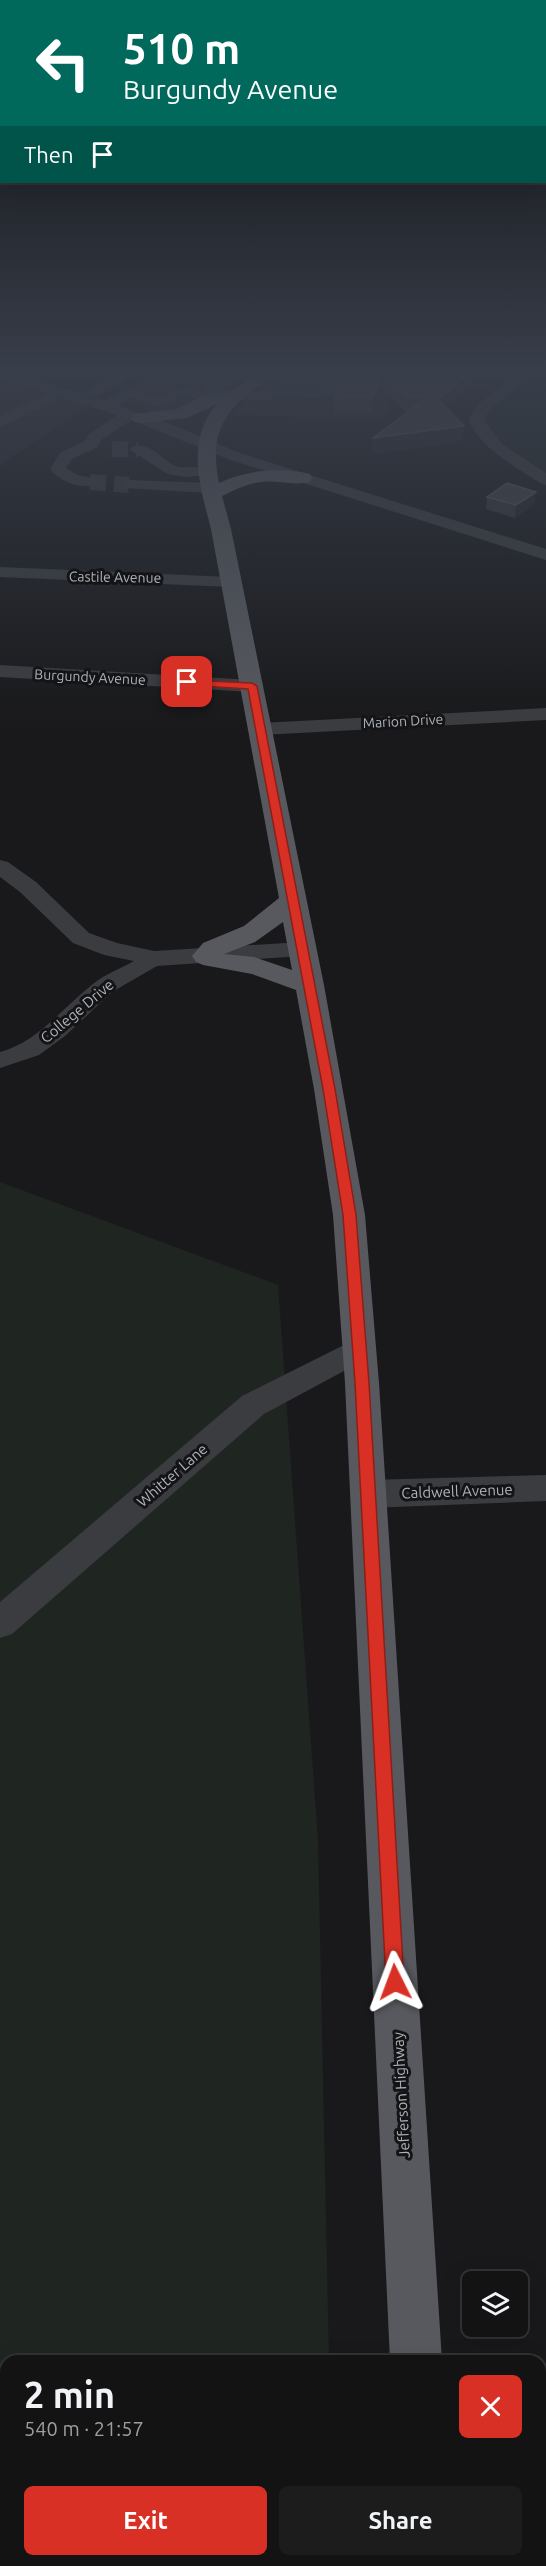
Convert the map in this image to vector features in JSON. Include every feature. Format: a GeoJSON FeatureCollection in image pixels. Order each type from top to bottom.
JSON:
{"type":"FeatureCollection","features":[{"type":"Feature","properties":{"kind":"main road","name":"Jefferson Highway"},"geometry":{"type":"LineString","coordinates":[[210,487],[310,985],[349,1215],[360,1349],[416,2355]]}},
{"type":"Feature","properties":{"kind":"main road"},"geometry":{"type":"LineString","coordinates":[[293,900],[259,928],[241,938],[212,947],[206,956],[217,963],[259,967],[288,981],[310,985]]}},
{"type":"Feature","properties":{"kind":"street"},"geometry":{"type":"LineString","coordinates":[[331,487],[546,555]]}},
{"type":"Feature","properties":{"kind":"street","name":"Castile Avenue"},"geometry":{"type":"LineString","coordinates":[[0,572],[231,582]]}},
{"type":"Feature","properties":{"kind":"street","name":"Burgundy Avenue"},"geometry":{"type":"LineString","coordinates":[[0,671],[252,686]]}},
{"type":"Feature","properties":{"kind":"street","name":"Marion Drive"},"geometry":{"type":"LineString","coordinates":[[260,729],[546,714]]}},
{"type":"Feature","properties":{"kind":"street","name":"College Drive"},"geometry":{"type":"LineString","coordinates":[[0,867],[28,887],[81,938],[112,951],[142,955],[151,959],[302,949]]}},
{"type":"Feature","properties":{"kind":"street","name":"College Drive"},"geometry":{"type":"LineString","coordinates":[[0,1060],[26,1052],[44,1040],[103,988],[118,978],[143,968],[151,959]]}},
{"type":"Feature","properties":{"kind":"street","name":"Whitter Lane"},"geometry":{"type":"LineString","coordinates":[[0,1623],[253,1405],[360,1349]]}},
{"type":"Feature","properties":{"kind":"street","name":"Caldwell Avenue"},"geometry":{"type":"LineString","coordinates":[[368,1494],[546,1488]]}},
{"type":"Feature","properties":{"kind":"shaded area"},"geometry":{"type":"Polygon","coordinates":[[[0,1182],[278,1285],[318,1840],[329,2355],[0,2355],[0,1182]]]}},
{"type":"Feature","properties":{"kind":"building"},"geometry":{"type":"Polygon","coordinates":[[[502,487],[519,487],[536,492],[516,505],[487,497],[502,487]]]}},
{"type":"Feature","properties":{"kind":"route"},"geometry":{"type":"LineString","coordinates":[[187,682],[252,686],[329,1089],[349,1215],[357,1311],[395,1982]]}}]}
